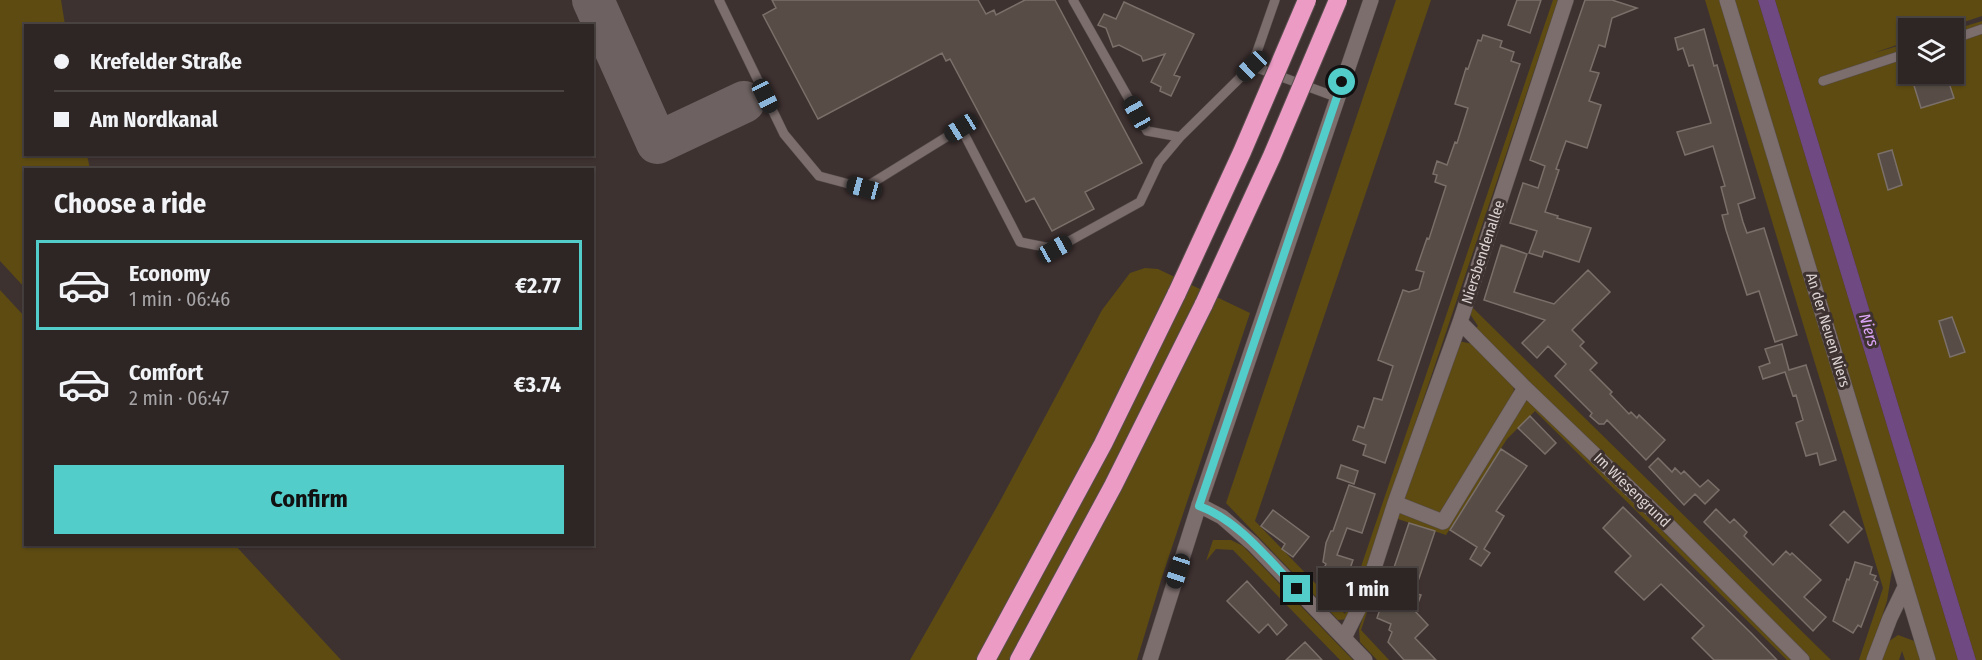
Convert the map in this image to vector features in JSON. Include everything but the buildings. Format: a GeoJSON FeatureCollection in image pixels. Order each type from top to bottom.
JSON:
{"type":"FeatureCollection","features":[{"type":"Feature","properties":{"kind":"highway"},"geometry":{"type":"LineString","coordinates":[[986,660],[1102,444],[1177,293],[1242,152],[1306,0]]}},
{"type":"Feature","properties":{"kind":"highway"},"geometry":{"type":"LineString","coordinates":[[1019,660],[1113,486],[1204,304],[1260,184],[1338,0]]}},
{"type":"Feature","properties":{"kind":"street"},"geometry":{"type":"LineString","coordinates":[[1150,660],[1199,506],[1336,97],[1371,0]]}},
{"type":"Feature","properties":{"kind":"street","name":"Niersbendenallee"},"geometry":{"type":"LineString","coordinates":[[1344,638],[1365,596],[1395,503],[1460,322],[1566,0]]}},
{"type":"Feature","properties":{"kind":"street","name":"An der Neuen Niers"},"geometry":{"type":"LineString","coordinates":[[1727,0],[1928,660]]}},
{"type":"Feature","properties":{"kind":"street","name":"Im Wiesengrund"},"geometry":{"type":"LineString","coordinates":[[1460,322],[1525,388],[1671,528],[1802,660]]}},
{"type":"Feature","properties":{"kind":"street"},"geometry":{"type":"LineString","coordinates":[[1395,503],[1443,522],[1525,388]]}},
{"type":"Feature","properties":{"kind":"street"},"geometry":{"type":"LineString","coordinates":[[1199,506],[1222,517],[1253,544],[1365,660]]}},
{"type":"Feature","properties":{"kind":"street"},"geometry":{"type":"LineString","coordinates":[[1874,660],[1905,587]]}},
{"type":"Feature","properties":{"kind":"lane"},"geometry":{"type":"LineString","coordinates":[[1073,0],[1147,131],[1180,137]]}},
{"type":"Feature","properties":{"kind":"lane"},"geometry":{"type":"LineString","coordinates":[[720,1],[784,134],[819,176],[864,188],[961,128],[1020,242],[1055,249],[1140,202],[1159,162],[1180,137],[1252,66],[1275,0]]}},
{"type":"Feature","properties":{"kind":"lane"},"geometry":{"type":"LineString","coordinates":[[1964,35],[1982,29]]}},
{"type":"Feature","properties":{"kind":"lane"},"geometry":{"type":"LineString","coordinates":[[1823,81],[1898,56]]}},
{"type":"Feature","properties":{"kind":"lane"},"geometry":{"type":"LineString","coordinates":[[1252,66],[1336,97]]}},
{"type":"Feature","properties":{"kind":"shaded area"},"geometry":{"type":"Polygon","coordinates":[[[0,0],[61,0],[65,24],[24,24],[24,156],[87,156],[90,168],[24,168],[24,287],[0,261],[0,0]]]}},
{"type":"Feature","properties":{"kind":"shaded area"},"geometry":{"type":"Polygon","coordinates":[[[1396,0],[1431,0],[1255,521],[1345,614],[1553,0],[1558,0],[1351,614],[1349,619],[1338,620],[1226,503],[1396,0]]]}},
{"type":"Feature","properties":{"kind":"shaded area"},"geometry":{"type":"Polygon","coordinates":[[[1705,0],[1722,0],[1893,564],[1887,601],[1868,660],[1859,660],[1883,588],[1705,0]]]}},
{"type":"Feature","properties":{"kind":"shaded area"},"geometry":{"type":"Polygon","coordinates":[[[1733,0],[1758,0],[1958,660],[1933,660],[1733,0]]]}},
{"type":"Feature","properties":{"kind":"shaded area"},"geometry":{"type":"Polygon","coordinates":[[[1775,0],[1982,0],[1982,16],[1964,22],[1964,18],[1898,18],[1898,45],[1874,53],[1898,46],[1898,84],[1964,84],[1964,27],[1982,21],[1982,660],[1976,660],[1775,0]]]}},
{"type":"Feature","properties":{"kind":"shaded area"},"geometry":{"type":"Polygon","coordinates":[[[1145,268],[1158,269],[1250,313],[1162,577],[1137,660],[910,660],[999,503],[1102,310],[1130,273],[1145,268]]]}},
{"type":"Feature","properties":{"kind":"shaded area"},"geometry":{"type":"Polygon","coordinates":[[[0,290],[24,316],[24,546],[236,546],[341,660],[0,660],[0,290]]]}},
{"type":"Feature","properties":{"kind":"shaded area"},"geometry":{"type":"Polygon","coordinates":[[[1470,305],[1831,660],[1811,660],[1474,330],[1478,326],[1468,311],[1470,305]]]}},
{"type":"Feature","properties":{"kind":"shaded area"},"geometry":{"type":"Polygon","coordinates":[[[1458,341],[1473,344],[1512,382],[1514,390],[1510,401],[1437,514],[1403,499],[1458,341]]]}},
{"type":"Feature","properties":{"kind":"shaded area"},"geometry":{"type":"Polygon","coordinates":[[[1530,400],[1793,660],[1787,660],[1535,411],[1507,439],[1446,535],[1398,519],[1361,630],[1389,660],[1377,660],[1360,642],[1359,629],[1399,513],[1443,528],[1525,401],[1530,400]]]}},
{"type":"Feature","properties":{"kind":"shaded area"},"geometry":{"type":"Polygon","coordinates":[[[1213,540],[1231,540],[1243,546],[1353,660],[1340,660],[1233,550],[1216,549],[1206,561],[1213,540]]]}},
{"type":"Feature","properties":{"kind":"shaded area"},"geometry":{"type":"Polygon","coordinates":[[[1898,635],[1917,642],[1923,660],[1905,660],[1902,651],[1899,660],[1880,660],[1885,644],[1898,635]]]}},
{"type":"Feature","properties":{"kind":"water","name":"Niers"},"geometry":{"type":"Polygon","coordinates":[[[1758,0],[1775,0],[1976,660],[1958,660],[1758,0]]]}},
{"type":"Feature","properties":{"kind":"taxiway"},"geometry":{"type":"LineString","coordinates":[[593,0],[657,143],[744,102]]}},
{"type":"Feature","properties":{"kind":"route"},"geometry":{"type":"LineString","coordinates":[[1297,589],[1228,522],[1207,508],[1199,506],[1342,82]]}}]}
